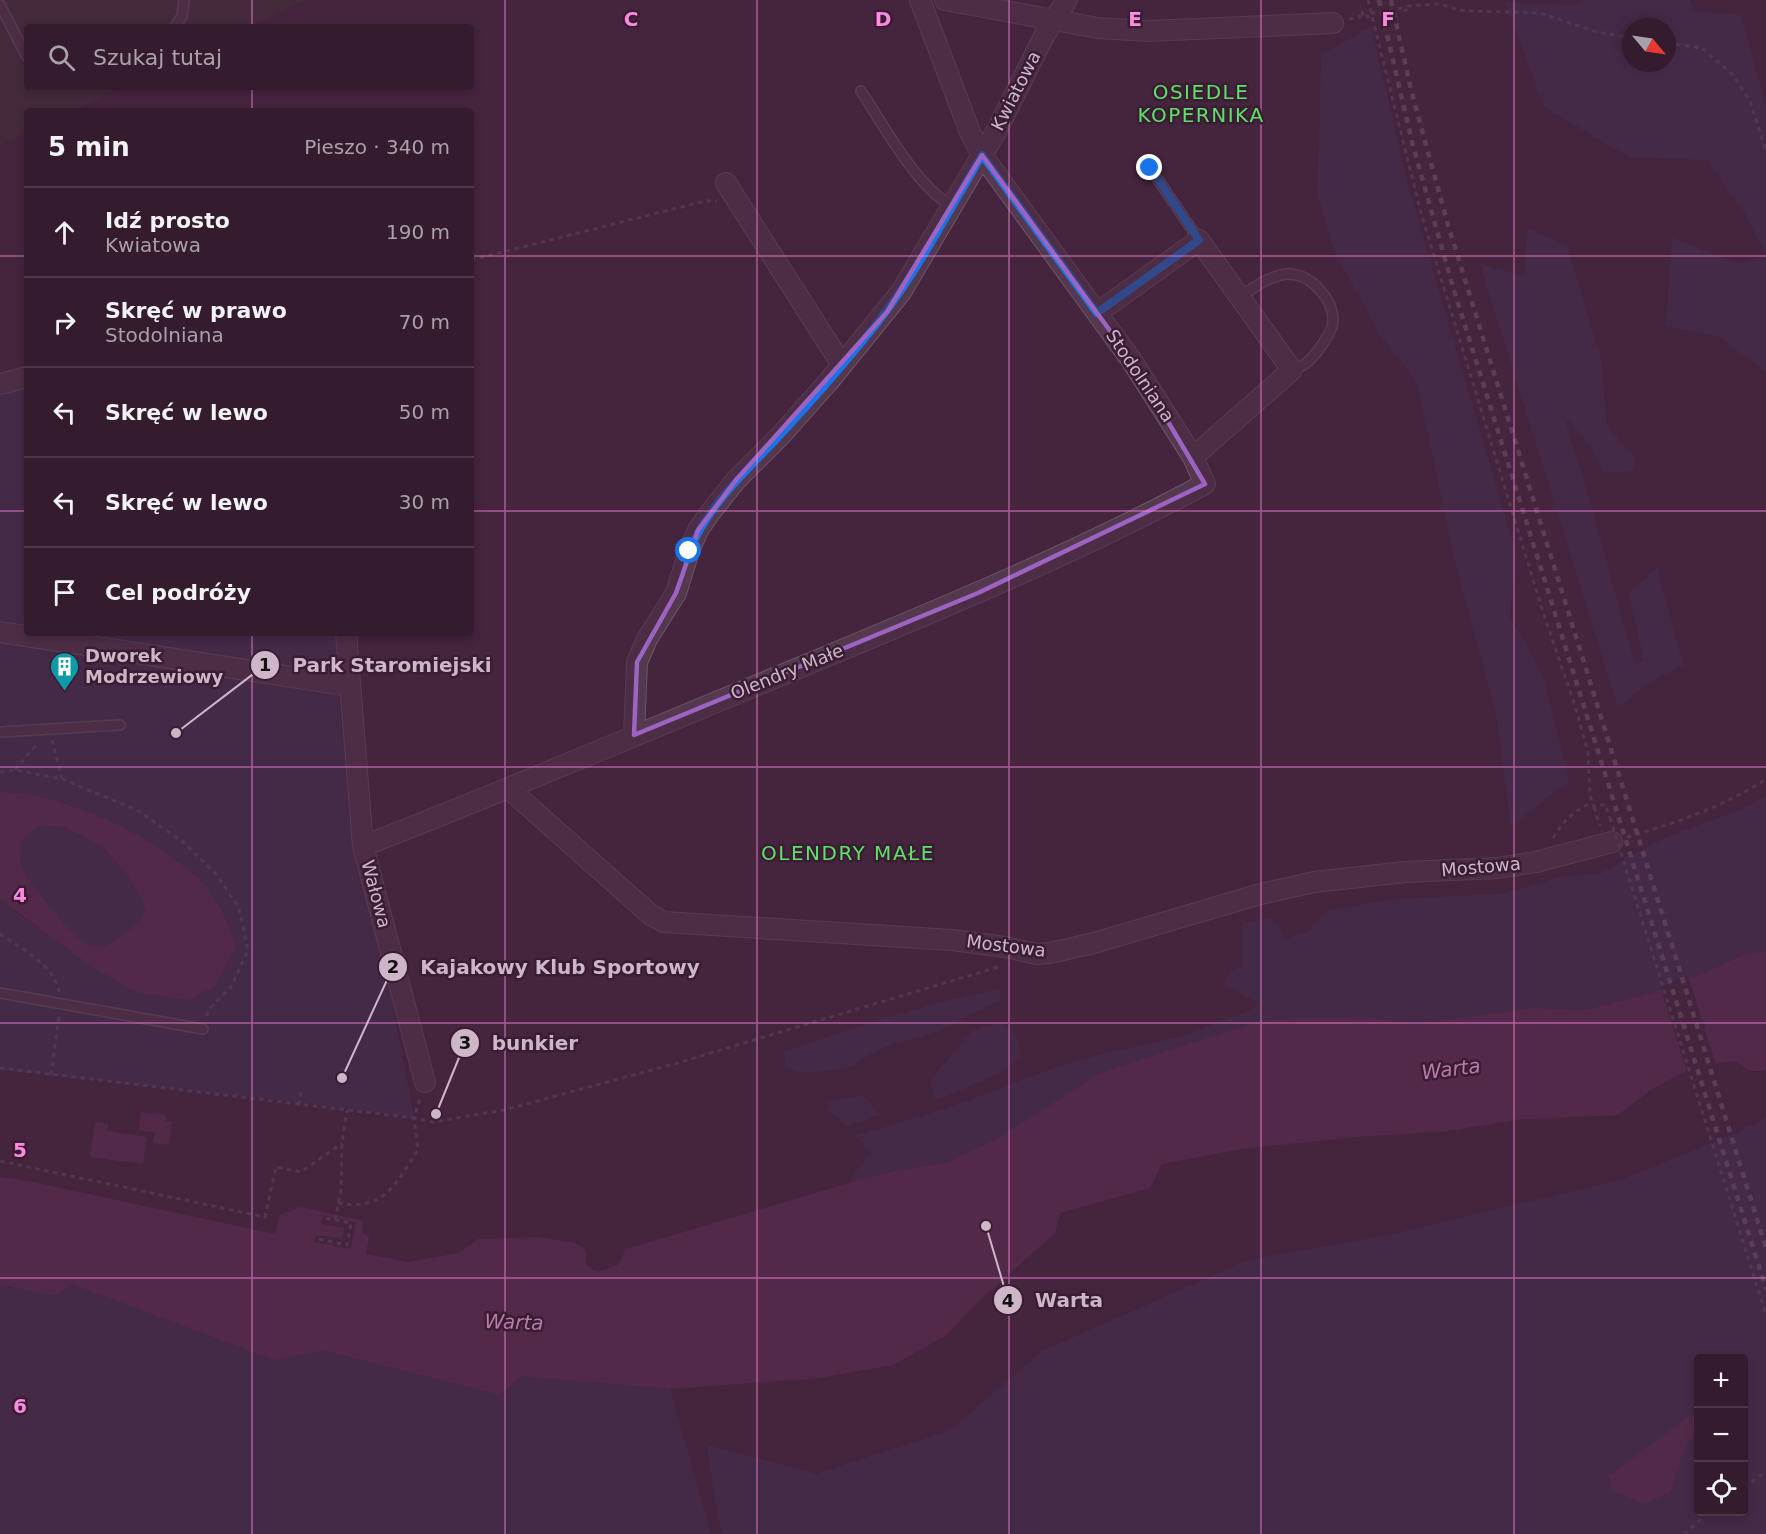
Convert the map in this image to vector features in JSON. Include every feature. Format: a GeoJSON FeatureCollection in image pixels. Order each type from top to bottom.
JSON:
{"type":"FeatureCollection","features":[{"type":"Feature","properties":{"kind":"street"},"geometry":{"type":"LineString","coordinates":[[921,2],[944,0],[1098,28],[1148,31],[1333,23]]}},
{"type":"Feature","properties":{"kind":"street","name":"Kwiatowa"},"geometry":{"type":"LineString","coordinates":[[634,735],[637,662],[647,639],[676,593],[698,530],[736,480],[781,435],[901,292],[997,130],[1053,20],[1067,0]]}},
{"type":"Feature","properties":{"kind":"street","name":"Stodolniana"},"geometry":{"type":"LineString","coordinates":[[921,2],[970,132],[982,155],[1132,361],[1193,457],[1205,484]]}},
{"type":"Feature","properties":{"kind":"street"},"geometry":{"type":"LineString","coordinates":[[726,183],[842,365]]}},
{"type":"Feature","properties":{"kind":"street"},"geometry":{"type":"LineString","coordinates":[[1097,313],[1199,240],[1293,370],[1193,457]]}},
{"type":"Feature","properties":{"kind":"street"},"geometry":{"type":"LineString","coordinates":[[0,384],[24,378]]}},
{"type":"Feature","properties":{"kind":"street","name":"Olendry Małe"},"geometry":{"type":"LineString","coordinates":[[363,846],[509,789],[978,592],[1168,504],[1205,484]]}},
{"type":"Feature","properties":{"kind":"street"},"geometry":{"type":"LineString","coordinates":[[0,632],[24,636]]}},
{"type":"Feature","properties":{"kind":"street"},"geometry":{"type":"LineString","coordinates":[[26,636],[350,686]]}},
{"type":"Feature","properties":{"kind":"street","name":"Wałowa"},"geometry":{"type":"LineString","coordinates":[[346,636],[363,846],[425,1082]]}},
{"type":"Feature","properties":{"kind":"street","name":"Mostowa"},"geometry":{"type":"LineString","coordinates":[[509,789],[651,915],[664,922],[952,940],[1037,954],[1094,943],[1225,904],[1314,882],[1405,872],[1497,868],[1544,860],[1612,842]]}},
{"type":"Feature","properties":{"kind":"lane"},"geometry":{"type":"LineString","coordinates":[[177,24],[182,16],[184,0]]}},
{"type":"Feature","properties":{"kind":"lane"},"geometry":{"type":"LineString","coordinates":[[0,5],[24,51]]}},
{"type":"Feature","properties":{"kind":"lane"},"geometry":{"type":"LineString","coordinates":[[861,91],[930,191],[952,206]]}},
{"type":"Feature","properties":{"kind":"lane"},"geometry":{"type":"LineString","coordinates":[[1150,168],[1199,240]]}},
{"type":"Feature","properties":{"kind":"lane"},"geometry":{"type":"LineString","coordinates":[[1240,297],[1263,282],[1289,274],[1308,278],[1318,285],[1330,309],[1333,322],[1328,336],[1306,363],[1293,370]]}},
{"type":"Feature","properties":{"kind":"lane"},"geometry":{"type":"LineString","coordinates":[[0,732],[120,725]]}},
{"type":"Feature","properties":{"kind":"lane"},"geometry":{"type":"LineString","coordinates":[[0,993],[203,1029]]}},
{"type":"Feature","properties":{"kind":"path"},"geometry":{"type":"LineString","coordinates":[[1368,0],[1421,213],[1588,753],[1590,796],[1594,807],[1605,804],[1610,818],[1766,1315]]}},
{"type":"Feature","properties":{"kind":"path"},"geometry":{"type":"LineString","coordinates":[[1401,0],[1403,11],[1407,10],[1406,6],[1440,4],[1458,10],[1540,13],[1597,32],[1622,36]]}},
{"type":"Feature","properties":{"kind":"path"},"geometry":{"type":"LineString","coordinates":[[1333,23],[1360,17],[1359,13],[1362,12],[1364,18],[1368,17],[1367,14],[1403,8]]}},
{"type":"Feature","properties":{"kind":"path"},"geometry":{"type":"LineString","coordinates":[[1676,44],[1702,48],[1733,75],[1750,101],[1766,151]]}},
{"type":"Feature","properties":{"kind":"path"},"geometry":{"type":"LineString","coordinates":[[474,259],[705,201],[738,202]]}},
{"type":"Feature","properties":{"kind":"path"},"geometry":{"type":"LineString","coordinates":[[15,770],[49,729]]}},
{"type":"Feature","properties":{"kind":"path"},"geometry":{"type":"LineString","coordinates":[[49,729],[62,779]]}},
{"type":"Feature","properties":{"kind":"path"},"geometry":{"type":"LineString","coordinates":[[0,772],[15,770],[62,779],[137,810],[183,842],[216,874],[239,908],[248,950],[231,987],[208,1010],[203,1029]]}},
{"type":"Feature","properties":{"kind":"path"},"geometry":{"type":"LineString","coordinates":[[1612,842],[1698,814],[1736,797],[1766,779]]}},
{"type":"Feature","properties":{"kind":"path"},"geometry":{"type":"LineString","coordinates":[[1544,860],[1562,824],[1579,807],[1593,803]]}},
{"type":"Feature","properties":{"kind":"path"},"geometry":{"type":"LineString","coordinates":[[0,1068],[432,1122],[504,1110],[674,1064],[1005,964]]}},
{"type":"Feature","properties":{"kind":"path"},"geometry":{"type":"LineString","coordinates":[[51,1075],[54,1052]]}},
{"type":"Feature","properties":{"kind":"path"},"geometry":{"type":"LineString","coordinates":[[338,1203],[355,1206],[374,1203],[388,1193],[418,1150],[414,1118],[425,1082]]}},
{"type":"Feature","properties":{"kind":"path"},"geometry":{"type":"LineString","coordinates":[[299,1105],[301,1092]]}},
{"type":"Feature","properties":{"kind":"path"},"geometry":{"type":"LineString","coordinates":[[335,1220],[341,1190],[342,1143],[347,1110]]}},
{"type":"Feature","properties":{"kind":"path"},"geometry":{"type":"LineString","coordinates":[[0,1161],[265,1217],[276,1167],[301,1172],[342,1143]]}},
{"type":"Feature","properties":{"kind":"path"},"geometry":{"type":"LineString","coordinates":[[319,1239],[347,1245],[351,1223],[325,1218]]}},
{"type":"Feature","properties":{"kind":"path"},"geometry":{"type":"LineString","coordinates":[[1748,1484],[1766,1472]]}},
{"type":"Feature","properties":{"kind":"path"},"geometry":{"type":"LineString","coordinates":[[1684,1534],[1704,1516]]}},
{"type":"Feature","properties":{"kind":"highlighted area"},"geometry":{"type":"Polygon","coordinates":[[[982,155],[1132,361],[1205,484],[978,593],[634,735],[637,662],[676,593],[698,530],[736,480],[887,312],[982,155]]]}},
{"type":"Feature","properties":{"kind":"shaded area"},"geometry":{"type":"Polygon","coordinates":[[[0,0],[305,0],[254,24],[24,24],[24,90],[116,90],[78,108],[24,108],[24,133],[0,145],[0,0]]]}},
{"type":"Feature","properties":{"kind":"shaded area"},"geometry":{"type":"Polygon","coordinates":[[[1581,0],[1690,0],[1694,11],[1741,15],[1766,106],[1766,255],[1745,213],[1707,160],[1629,157],[1544,107],[1506,3],[1576,5],[1581,0]]]}},
{"type":"Feature","properties":{"kind":"shaded area"},"geometry":{"type":"Polygon","coordinates":[[[1371,27],[1408,185],[1516,554],[1510,617],[1543,675],[1569,781],[1511,826],[1496,714],[1454,557],[1417,382],[1380,335],[1335,253],[1318,196],[1321,55],[1371,27]]]}},
{"type":"Feature","properties":{"kind":"shaded area"},"geometry":{"type":"Polygon","coordinates":[[[1528,229],[1567,246],[1601,359],[1607,425],[1636,460],[1633,471],[1604,473],[1587,441],[1563,415],[1584,480],[1635,665],[1644,661],[1629,593],[1657,567],[1683,665],[1652,681],[1618,707],[1480,264],[1524,277],[1528,229]]]}},
{"type":"Feature","properties":{"kind":"shaded area"},"geometry":{"type":"Polygon","coordinates":[[[1672,238],[1739,264],[1766,256],[1766,372],[1719,337],[1666,326],[1672,238]]]}},
{"type":"Feature","properties":{"kind":"shaded area"},"geometry":{"type":"Polygon","coordinates":[[[24,378],[24,636],[340,636],[363,846],[414,1118],[297,1102],[0,1070],[0,899],[25,919],[138,993],[188,1000],[215,986],[178,861],[115,825],[70,805],[24,793],[0,792],[0,384],[24,378]]]}},
{"type":"Feature","properties":{"kind":"shaded area"},"geometry":{"type":"Polygon","coordinates":[[[1766,796],[1766,951],[1746,954],[1655,992],[1584,1010],[1533,1008],[1419,1024],[1363,1017],[1006,1134],[948,1162],[900,1170],[853,1182],[850,1180],[870,1152],[855,1136],[943,1110],[1057,1067],[1105,1053],[1181,1037],[1254,1009],[1258,1001],[1224,984],[1230,972],[1242,966],[1243,923],[1272,918],[1286,939],[1306,933],[1326,911],[1395,899],[1502,894],[1566,876],[1600,874],[1662,839],[1743,809],[1766,796]]]}},
{"type":"Feature","properties":{"kind":"shaded area"},"geometry":{"type":"Polygon","coordinates":[[[39,825],[64,827],[103,847],[126,873],[139,894],[146,912],[122,937],[106,946],[90,946],[63,922],[41,896],[25,873],[20,856],[20,842],[39,825]]]}},
{"type":"Feature","properties":{"kind":"shaded area"},"geometry":{"type":"Polygon","coordinates":[[[999,989],[1001,999],[939,1031],[884,1047],[845,1069],[799,1073],[786,1066],[784,1052],[890,1017],[999,989]]]}},
{"type":"Feature","properties":{"kind":"shaded area"},"geometry":{"type":"Polygon","coordinates":[[[1003,1022],[1016,1035],[1021,1055],[1002,1072],[935,1099],[930,1080],[973,1030],[1003,1022]]]}},
{"type":"Feature","properties":{"kind":"shaded area"},"geometry":{"type":"Polygon","coordinates":[[[863,1095],[880,1115],[846,1126],[833,1113],[826,1111],[831,1101],[863,1095]]]}},
{"type":"Feature","properties":{"kind":"shaded area"},"geometry":{"type":"Polygon","coordinates":[[[1766,1118],[1766,1534],[723,1534],[717,1512],[707,1445],[817,1474],[949,1431],[1042,1351],[1249,1260],[1388,1235],[1624,1179],[1734,1134],[1766,1118]]]}},
{"type":"Feature","properties":{"kind":"shaded area"},"geometry":{"type":"Polygon","coordinates":[[[72,1284],[273,1360],[326,1351],[500,1395],[521,1376],[670,1389],[711,1534],[0,1534],[0,1285],[9,1288],[72,1284]]]}},
{"type":"Feature","properties":{"kind":"water"},"geometry":{"type":"Polygon","coordinates":[[[0,792],[25,794],[81,809],[110,821],[164,852],[187,869],[211,893],[236,947],[215,986],[188,1000],[138,993],[94,968],[0,899],[0,792]],[[39,825],[20,842],[21,865],[41,896],[83,942],[90,946],[105,946],[129,931],[146,912],[139,894],[126,873],[103,847],[64,827],[39,825]]]}},
{"type":"Feature","properties":{"kind":"water"},"geometry":{"type":"Polygon","coordinates":[[[1766,951],[1766,1069],[1764,1071],[1750,1071],[1735,1061],[1680,1074],[1652,1089],[1618,1115],[1521,1119],[1448,1131],[1354,1137],[1242,1149],[1162,1164],[1150,1188],[1060,1213],[1055,1233],[983,1297],[945,1336],[893,1365],[819,1378],[670,1389],[521,1376],[500,1395],[326,1351],[273,1360],[72,1284],[56,1295],[0,1285],[0,1177],[275,1234],[280,1215],[301,1207],[363,1221],[362,1233],[369,1236],[366,1254],[408,1262],[459,1253],[478,1239],[538,1237],[575,1243],[585,1249],[587,1266],[598,1272],[618,1265],[626,1249],[853,1182],[900,1170],[948,1162],[1006,1134],[1100,1073],[1264,1020],[1363,1017],[1419,1024],[1533,1008],[1585,1010],[1655,992],[1746,954],[1766,951]]]}},
{"type":"Feature","properties":{"kind":"water"},"geometry":{"type":"Polygon","coordinates":[[[141,1112],[166,1115],[165,1121],[172,1122],[169,1145],[153,1143],[155,1132],[139,1130],[141,1112]]]}},
{"type":"Feature","properties":{"kind":"water"},"geometry":{"type":"Polygon","coordinates":[[[95,1122],[108,1124],[107,1131],[147,1137],[143,1164],[90,1157],[95,1122]]]}},
{"type":"Feature","properties":{"kind":"water"},"geometry":{"type":"Polygon","coordinates":[[[1694,1413],[1694,1437],[1686,1443],[1670,1492],[1644,1504],[1612,1490],[1609,1476],[1694,1413]]]}},
{"type":"Feature","properties":{"kind":"pier"},"geometry":{"type":"Polygon","coordinates":[[[1688,976],[1702,1020],[1704,1020],[1706,1027],[1704,1028],[1717,1067],[1688,1075],[1660,986],[1688,976]]]}},
{"type":"Feature","properties":{"kind":"pier"},"geometry":{"type":"Polygon","coordinates":[[[323,1215],[356,1222],[351,1249],[315,1242],[316,1235],[342,1238],[344,1228],[321,1224],[323,1215]]]}},
{"type":"Feature","properties":{"kind":"railway"},"geometry":{"type":"LineString","coordinates":[[1379,0],[1413,146],[1453,287],[1766,1289]]}},
{"type":"Feature","properties":{"kind":"railway"},"geometry":{"type":"LineString","coordinates":[[1391,0],[1411,90],[1448,225],[1766,1248]]}},
{"type":"Feature","properties":{"kind":"place","name":"Dworek Modrzewiowy"},"geometry":{"type":"Point","coordinates":[64,692]}},
{"type":"Feature","properties":{"kind":"place","name":"Park Staromiejski"},"geometry":{"type":"Point","coordinates":[176,733]}},
{"type":"Feature","properties":{"kind":"place","name":"Kajakowy Klub Sportowy"},"geometry":{"type":"Point","coordinates":[342,1078]}},
{"type":"Feature","properties":{"kind":"place","name":"bunkier"},"geometry":{"type":"Point","coordinates":[436,1114]}},
{"type":"Feature","properties":{"kind":"place","name":"Warta"},"geometry":{"type":"Point","coordinates":[986,1226]}},
{"type":"Feature","properties":{"kind":"district","name":"OSIEDLE KOPERNIKA"},"geometry":{"type":"Point","coordinates":[1201,104]}},
{"type":"Feature","properties":{"kind":"district","name":"OLENDRY MAŁE"},"geometry":{"type":"Point","coordinates":[848,853]}},
{"type":"Feature","properties":{"kind":"route"},"geometry":{"type":"LineString","coordinates":[[689,551],[698,530],[736,480],[781,435],[887,312],[916,270],[982,155],[1097,313],[1199,240],[1150,168]]}}]}
